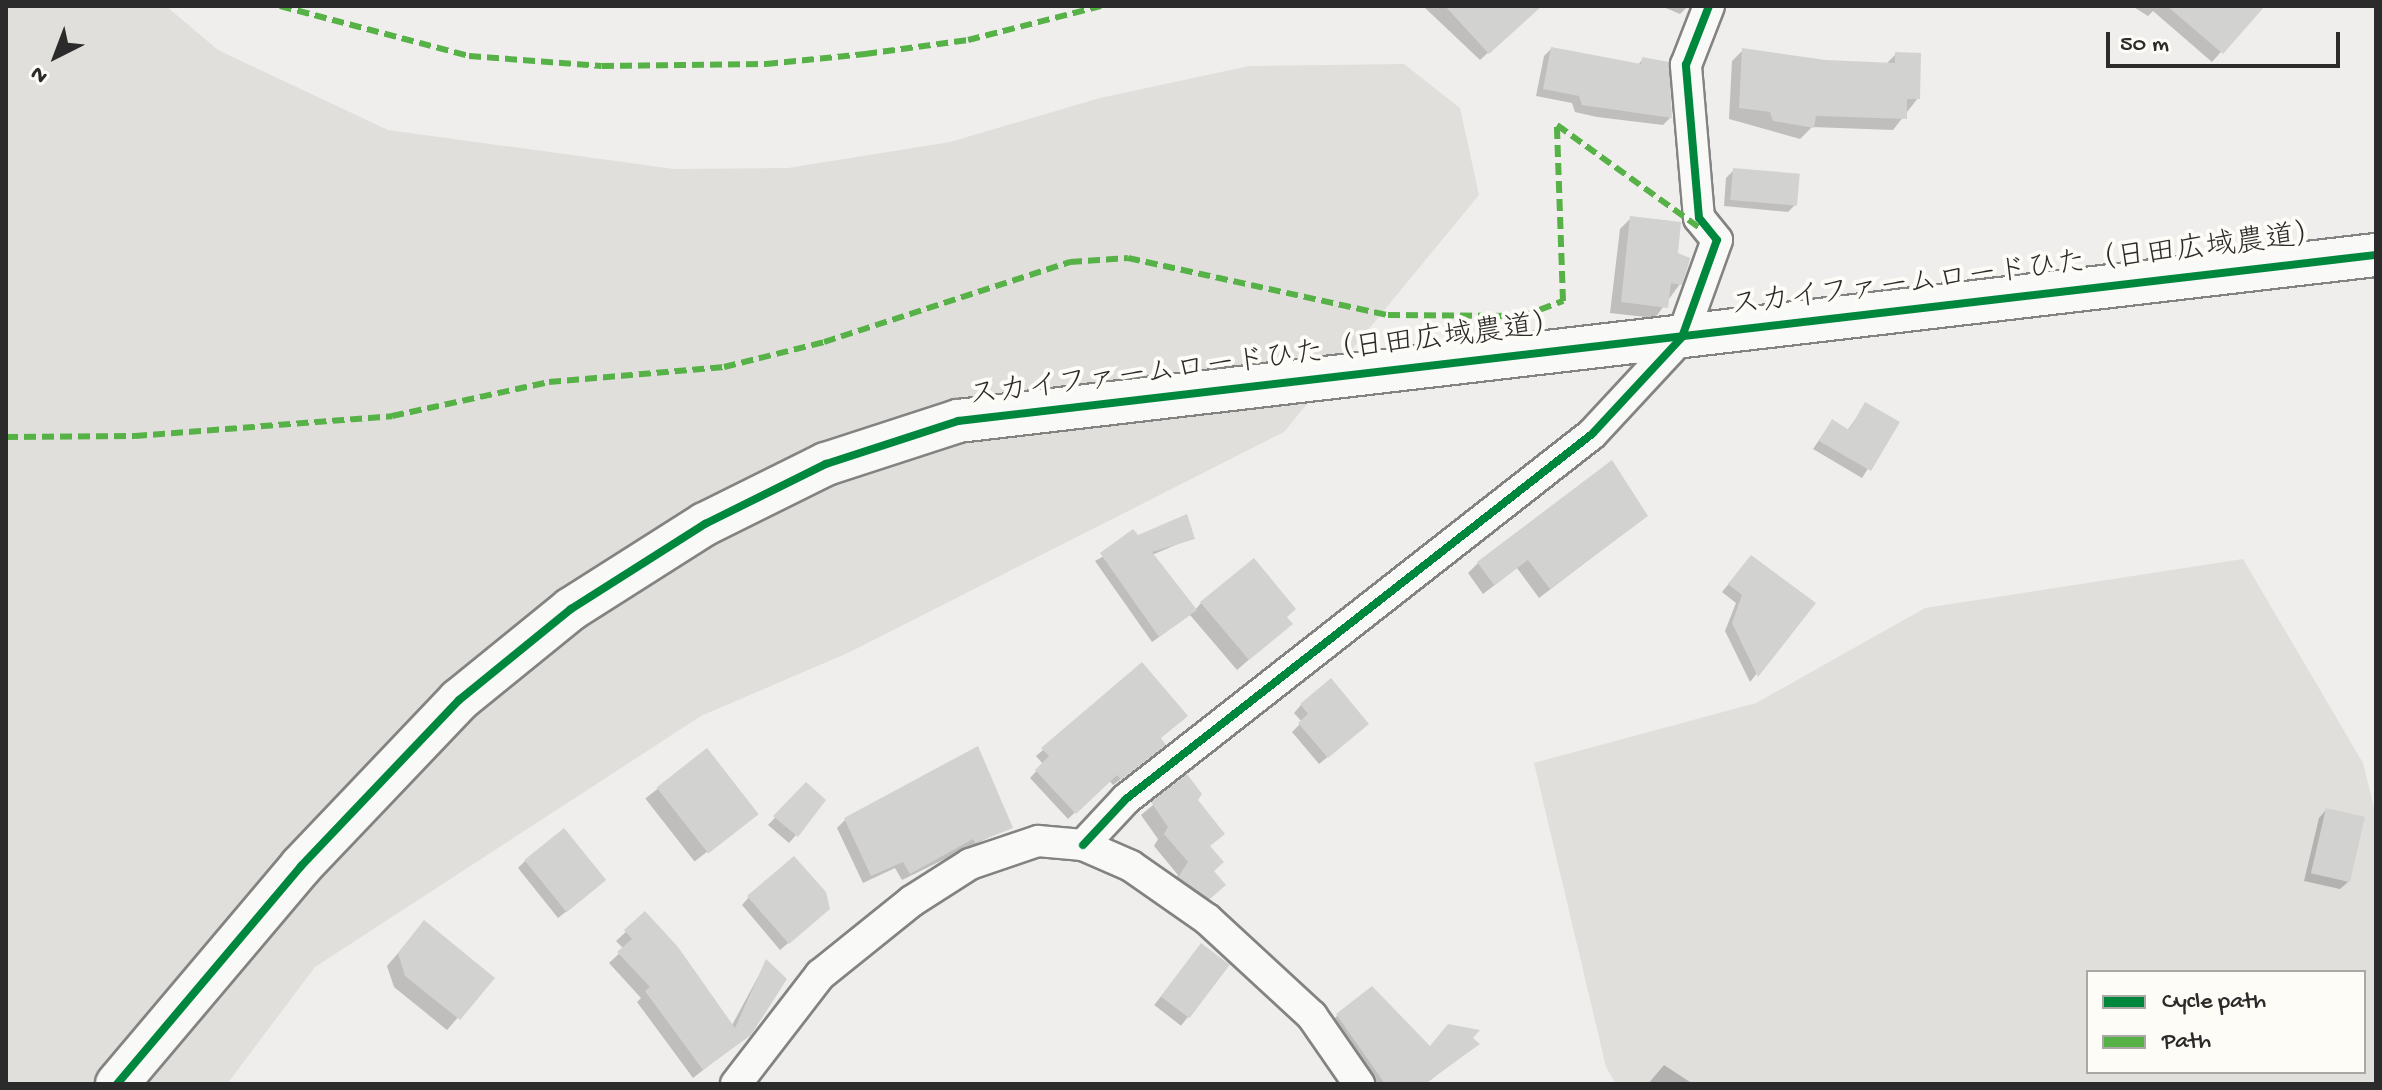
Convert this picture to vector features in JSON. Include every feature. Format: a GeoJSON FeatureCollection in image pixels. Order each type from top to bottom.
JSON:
{"type":"FeatureCollection","features":[{"type":"Feature","properties":{"kind":"street"},"geometry":{"type":"LineString","coordinates":[[1083,845],[1126,799],[1592,434],[1682,337],[1717,240],[1699,218],[1686,65],[1709,6]]}},
{"type":"Feature","properties":{"kind":"street","name":"スカイファームロードひた（日田広域農道）"},"geometry":{"type":"LineString","coordinates":[[117,1084],[301,866],[459,700],[571,609],[705,524],[826,464],[958,421],[2376,255]]}},
{"type":"Feature","properties":{"kind":"street"},"geometry":{"type":"LineString","coordinates":[[736,1084],[820,975],[912,901],[970,864],[1038,841],[1083,845],[1131,866],[1207,919],[1312,1016],[1359,1084]]}},
{"type":"Feature","properties":{"kind":"shaded area"},"geometry":{"type":"Polygon","coordinates":[[[6,6],[166,6],[218,50],[388,130],[674,169],[788,168],[950,142],[1100,98],[1249,66],[1404,64],[1460,108],[1479,195],[1284,432],[850,652],[701,716],[315,967],[227,1084],[6,1084],[6,6]]]}},
{"type":"Feature","properties":{"kind":"shaded area"},"geometry":{"type":"Polygon","coordinates":[[[2243,559],[2363,763],[2376,816],[2376,1084],[1616,1084],[1606,1067],[1534,763],[1756,703],[1925,608],[2243,559]]]}},
{"type":"Feature","properties":{"kind":"building"},"geometry":{"type":"Polygon","coordinates":[[[1445,6],[1542,6],[1489,54],[1445,6]]]}},
{"type":"Feature","properties":{"kind":"building"},"geometry":{"type":"Polygon","coordinates":[[[2167,6],[2265,6],[2223,54],[2167,6]]]}},
{"type":"Feature","properties":{"kind":"building"},"geometry":{"type":"Polygon","coordinates":[[[1551,47],[1641,64],[1642,57],[1669,62],[1672,118],[1582,105],[1579,96],[1543,89],[1551,47]]]}},
{"type":"Feature","properties":{"kind":"building"},"geometry":{"type":"Polygon","coordinates":[[[1742,48],[1825,60],[1895,63],[1895,52],[1921,53],[1920,99],[1907,99],[1907,119],[1816,116],[1814,128],[1773,121],[1770,112],[1739,108],[1742,48]]]}},
{"type":"Feature","properties":{"kind":"building"},"geometry":{"type":"Polygon","coordinates":[[[1733,168],[1800,174],[1797,206],[1730,200],[1733,168]]]}},
{"type":"Feature","properties":{"kind":"building"},"geometry":{"type":"Polygon","coordinates":[[[1630,216],[1681,222],[1678,253],[1690,258],[1682,285],[1671,283],[1668,308],[1621,302],[1630,216]]]}},
{"type":"Feature","properties":{"kind":"building"},"geometry":{"type":"Polygon","coordinates":[[[1865,402],[1900,422],[1871,471],[1819,441],[1832,419],[1849,430],[1865,402]]]}},
{"type":"Feature","properties":{"kind":"building"},"geometry":{"type":"Polygon","coordinates":[[[1612,460],[1648,516],[1550,589],[1528,560],[1494,585],[1477,562],[1612,460]]]}},
{"type":"Feature","properties":{"kind":"building"},"geometry":{"type":"Polygon","coordinates":[[[1187,514],[1195,539],[1152,552],[1197,610],[1159,637],[1100,553],[1133,529],[1138,535],[1187,514]]]}},
{"type":"Feature","properties":{"kind":"building"},"geometry":{"type":"Polygon","coordinates":[[[1751,555],[1816,603],[1758,677],[1732,623],[1742,595],[1728,584],[1751,555]]]}},
{"type":"Feature","properties":{"kind":"building"},"geometry":{"type":"Polygon","coordinates":[[[1254,558],[1296,609],[1287,617],[1293,624],[1249,660],[1200,602],[1254,558]]]}},
{"type":"Feature","properties":{"kind":"building"},"geometry":{"type":"Polygon","coordinates":[[[1142,662],[1188,716],[1161,738],[1166,745],[1121,780],[1117,775],[1076,814],[1035,770],[1049,756],[1041,748],[1142,662]]]}},
{"type":"Feature","properties":{"kind":"building"},"geometry":{"type":"Polygon","coordinates":[[[1331,678],[1369,724],[1328,758],[1298,723],[1308,714],[1300,704],[1331,678]]]}},
{"type":"Feature","properties":{"kind":"building"},"geometry":{"type":"Polygon","coordinates":[[[978,746],[1013,828],[975,843],[973,839],[910,874],[903,862],[871,876],[844,818],[978,746]]]}},
{"type":"Feature","properties":{"kind":"building"},"geometry":{"type":"Polygon","coordinates":[[[707,748],[759,814],[708,854],[657,787],[707,748]]]}},
{"type":"Feature","properties":{"kind":"building"},"geometry":{"type":"Polygon","coordinates":[[[1187,774],[1202,794],[1198,800],[1225,834],[1210,846],[1224,862],[1214,871],[1226,885],[1210,899],[1178,877],[1188,862],[1164,834],[1168,827],[1151,802],[1187,774]]]}},
{"type":"Feature","properties":{"kind":"building"},"geometry":{"type":"Polygon","coordinates":[[[806,782],[826,800],[798,837],[773,816],[806,782]]]}},
{"type":"Feature","properties":{"kind":"building"},"geometry":{"type":"Polygon","coordinates":[[[2326,808],[2365,817],[2350,882],[2311,873],[2326,808]]]}},
{"type":"Feature","properties":{"kind":"building"},"geometry":{"type":"Polygon","coordinates":[[[564,828],[606,880],[567,912],[524,860],[564,828]]]}},
{"type":"Feature","properties":{"kind":"building"},"geometry":{"type":"Polygon","coordinates":[[[794,856],[826,892],[830,909],[789,944],[747,896],[794,856]]]}},
{"type":"Feature","properties":{"kind":"building"},"geometry":{"type":"Polygon","coordinates":[[[645,911],[678,947],[735,1028],[766,959],[787,979],[751,1035],[703,1070],[645,991],[650,987],[617,952],[632,939],[624,930],[645,911]]]}},
{"type":"Feature","properties":{"kind":"building"},"geometry":{"type":"Polygon","coordinates":[[[424,920],[495,978],[460,1020],[405,976],[398,953],[424,920]]]}},
{"type":"Feature","properties":{"kind":"building"},"geometry":{"type":"Polygon","coordinates":[[[1201,943],[1230,965],[1189,1018],[1161,997],[1201,943]]]}},
{"type":"Feature","properties":{"kind":"building"},"geometry":{"type":"Polygon","coordinates":[[[1372,986],[1430,1046],[1448,1024],[1480,1030],[1473,1038],[1480,1044],[1424,1084],[1385,1084],[1336,1014],[1372,986]]]}},
{"type":"Feature","properties":{"kind":"marked path"},"geometry":{"type":"LineString","coordinates":[[280,6],[469,56],[602,66],[766,64],[865,54],[968,40],[1101,6]]}},
{"type":"Feature","properties":{"kind":"marked path"},"geometry":{"type":"LineString","coordinates":[[6,437],[135,436],[392,416],[549,382],[724,367],[824,342],[1070,262],[1128,258],[1388,315],[1523,316],[1563,301],[1557,125],[1701,229]]}},
{"type":"Feature","properties":{"kind":"cycle path"},"geometry":{"type":"LineString","coordinates":[[1083,845],[1126,799],[1592,434],[1682,337],[1717,240],[1699,218],[1686,65],[1709,6]]}},
{"type":"Feature","properties":{"kind":"cycle path"},"geometry":{"type":"LineString","coordinates":[[117,1084],[301,866],[459,700],[571,609],[705,524],[826,464],[958,421],[2376,255]]}}]}
